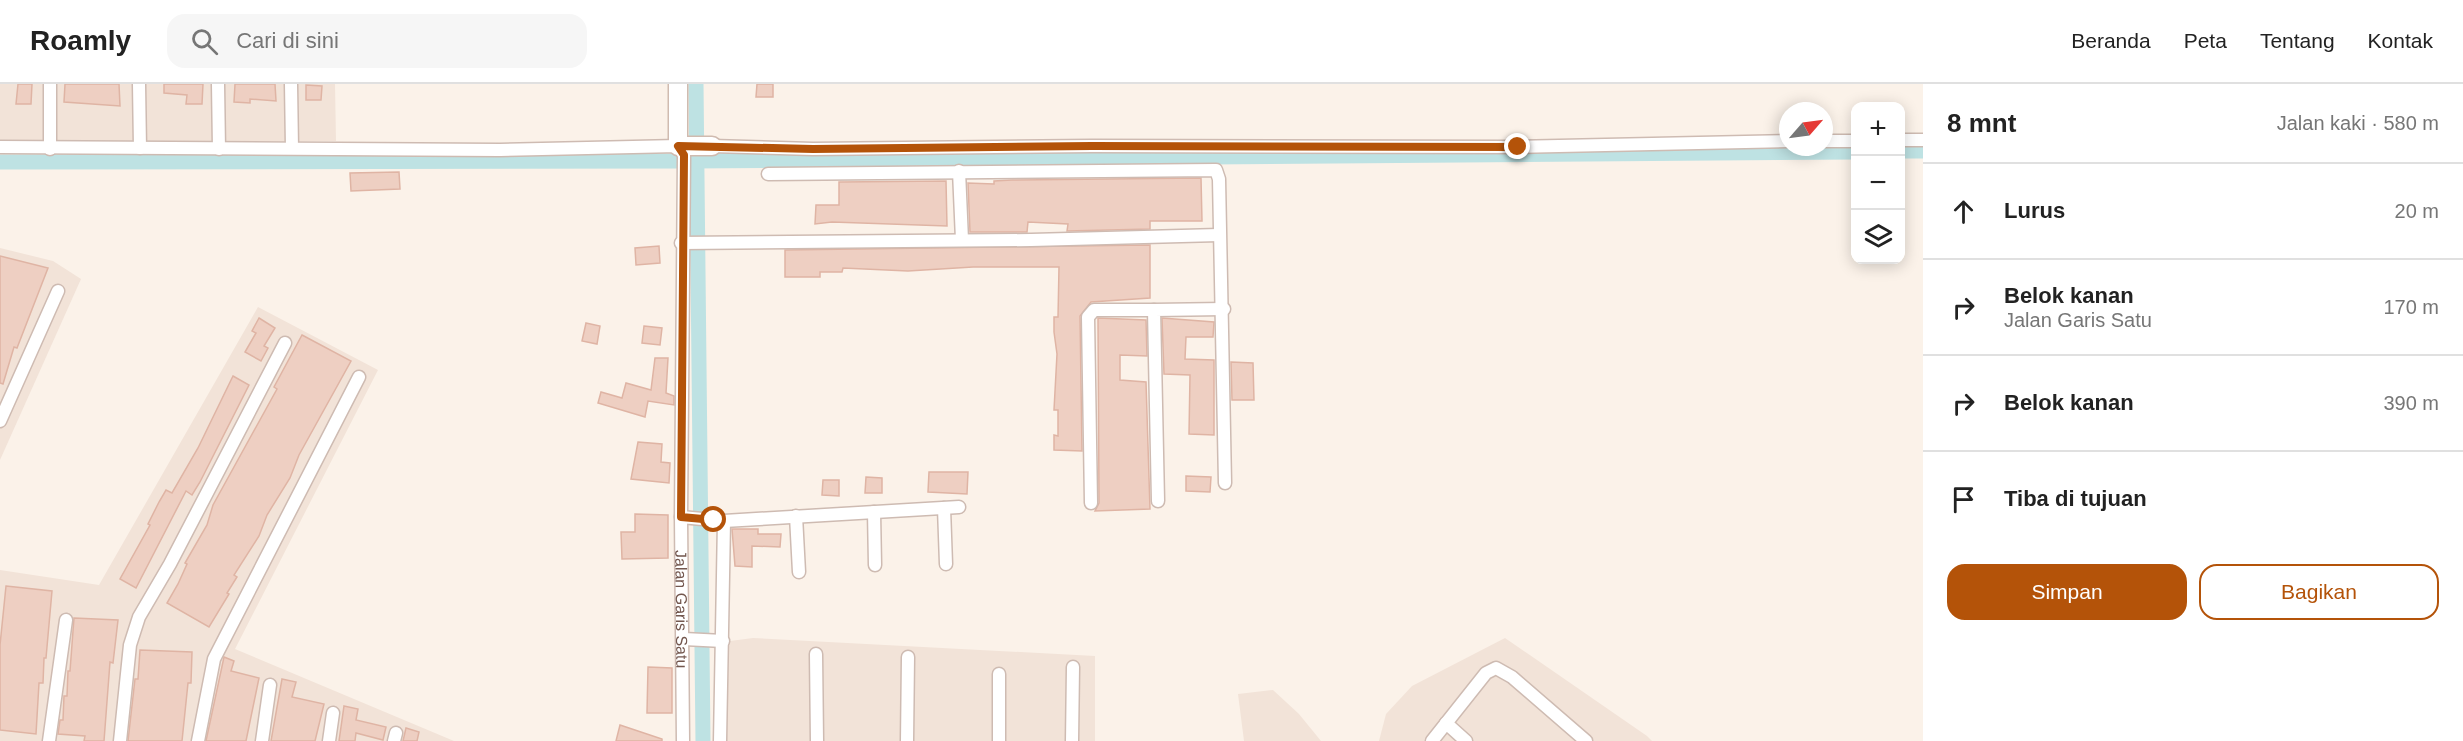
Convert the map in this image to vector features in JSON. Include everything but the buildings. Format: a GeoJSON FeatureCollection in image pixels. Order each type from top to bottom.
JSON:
{"type":"FeatureCollection","features":[{"type":"Feature","properties":{"kind":"street"},"geometry":{"type":"LineString","coordinates":[[50,84],[50,149]]}},
{"type":"Feature","properties":{"kind":"street"},"geometry":{"type":"LineString","coordinates":[[139,84],[140,148]]}},
{"type":"Feature","properties":{"kind":"street"},"geometry":{"type":"LineString","coordinates":[[218,84],[219,150]]}},
{"type":"Feature","properties":{"kind":"street"},"geometry":{"type":"LineString","coordinates":[[291,84],[292,148]]}},
{"type":"Feature","properties":{"kind":"street","name":"Jalan Garis Satu"},"geometry":{"type":"LineString","coordinates":[[678,84],[686,243],[687,639],[683,741]]}},
{"type":"Feature","properties":{"kind":"street"},"geometry":{"type":"LineString","coordinates":[[1905,140],[1923,140]]}},
{"type":"Feature","properties":{"kind":"street"},"geometry":{"type":"LineString","coordinates":[[0,147],[219,150],[292,148],[683,149],[712,146],[813,149],[1092,146],[1518,147],[1779,141]]}},
{"type":"Feature","properties":{"kind":"street"},"geometry":{"type":"LineString","coordinates":[[1833,141],[1851,141]]}},
{"type":"Feature","properties":{"kind":"street"},"geometry":{"type":"LineString","coordinates":[[768,174],[1212,169],[1219,179],[1219,235],[1224,309],[1225,483]]}},
{"type":"Feature","properties":{"kind":"street"},"geometry":{"type":"LineString","coordinates":[[959,171],[963,240]]}},
{"type":"Feature","properties":{"kind":"street"},"geometry":{"type":"LineString","coordinates":[[686,243],[1219,235]]}},
{"type":"Feature","properties":{"kind":"street"},"geometry":{"type":"LineString","coordinates":[[0,421],[58,291]]}},
{"type":"Feature","properties":{"kind":"street"},"geometry":{"type":"LineString","coordinates":[[1091,503],[1088,317],[1094,310],[1224,309]]}},
{"type":"Feature","properties":{"kind":"street"},"geometry":{"type":"LineString","coordinates":[[1154,310],[1158,501]]}},
{"type":"Feature","properties":{"kind":"street"},"geometry":{"type":"LineString","coordinates":[[120,741],[130,645],[139,617],[170,564],[285,343]]}},
{"type":"Feature","properties":{"kind":"street"},"geometry":{"type":"LineString","coordinates":[[198,741],[214,659],[359,376]]}},
{"type":"Feature","properties":{"kind":"street"},"geometry":{"type":"LineString","coordinates":[[685,518],[719,520],[959,507]]}},
{"type":"Feature","properties":{"kind":"street"},"geometry":{"type":"LineString","coordinates":[[944,508],[946,564]]}},
{"type":"Feature","properties":{"kind":"street"},"geometry":{"type":"LineString","coordinates":[[874,512],[875,564]]}},
{"type":"Feature","properties":{"kind":"street"},"geometry":{"type":"LineString","coordinates":[[796,516],[799,572]]}},
{"type":"Feature","properties":{"kind":"street"},"geometry":{"type":"LineString","coordinates":[[719,520],[720,741]]}},
{"type":"Feature","properties":{"kind":"street"},"geometry":{"type":"LineString","coordinates":[[49,741],[66,620]]}},
{"type":"Feature","properties":{"kind":"street"},"geometry":{"type":"LineString","coordinates":[[687,639],[719,640]]}},
{"type":"Feature","properties":{"kind":"street"},"geometry":{"type":"LineString","coordinates":[[816,654],[817,741]]}},
{"type":"Feature","properties":{"kind":"street"},"geometry":{"type":"LineString","coordinates":[[907,741],[908,657]]}},
{"type":"Feature","properties":{"kind":"street"},"geometry":{"type":"LineString","coordinates":[[1072,741],[1073,667]]}},
{"type":"Feature","properties":{"kind":"street"},"geometry":{"type":"LineString","coordinates":[[1432,741],[1486,673],[1497,668],[1512,677],[1586,741]]}},
{"type":"Feature","properties":{"kind":"street"},"geometry":{"type":"LineString","coordinates":[[999,674],[999,741]]}},
{"type":"Feature","properties":{"kind":"street"},"geometry":{"type":"LineString","coordinates":[[262,741],[270,685]]}},
{"type":"Feature","properties":{"kind":"street"},"geometry":{"type":"LineString","coordinates":[[329,741],[333,714]]}},
{"type":"Feature","properties":{"kind":"street"},"geometry":{"type":"LineString","coordinates":[[1446,723],[1466,741]]}},
{"type":"Feature","properties":{"kind":"shaded area"},"geometry":{"type":"Polygon","coordinates":[[[0,84],[335,84],[336,141],[0,141],[0,84]]]}},
{"type":"Feature","properties":{"kind":"shaded area"},"geometry":{"type":"Polygon","coordinates":[[[0,248],[53,261],[81,279],[0,460],[0,248]]]}},
{"type":"Feature","properties":{"kind":"shaded area"},"geometry":{"type":"Polygon","coordinates":[[[258,307],[378,370],[235,649],[454,741],[0,741],[0,570],[99,585],[258,307]]]}},
{"type":"Feature","properties":{"kind":"shaded area"},"geometry":{"type":"Polygon","coordinates":[[[753,638],[1095,656],[1095,741],[715,741],[715,643],[753,638]]]}},
{"type":"Feature","properties":{"kind":"shaded area"},"geometry":{"type":"Polygon","coordinates":[[[1505,638],[1652,741],[1379,741],[1386,714],[1412,686],[1505,638]]]}},
{"type":"Feature","properties":{"kind":"shaded area"},"geometry":{"type":"Polygon","coordinates":[[[1273,690],[1299,714],[1321,741],[1244,741],[1238,694],[1273,690]]]}},
{"type":"Feature","properties":{"kind":"waterway"},"geometry":{"type":"LineString","coordinates":[[696,84],[703,741]]}},
{"type":"Feature","properties":{"kind":"waterway"},"geometry":{"type":"LineString","coordinates":[[1905,151],[1923,151]]}},
{"type":"Feature","properties":{"kind":"waterway"},"geometry":{"type":"LineString","coordinates":[[0,162],[691,161],[1851,152]]}},
{"type":"Feature","properties":{"kind":"route"},"geometry":{"type":"LineString","coordinates":[[714,520],[681,517],[681,243],[684,155],[678,146],[813,149],[1092,146],[1518,147]]}}]}
